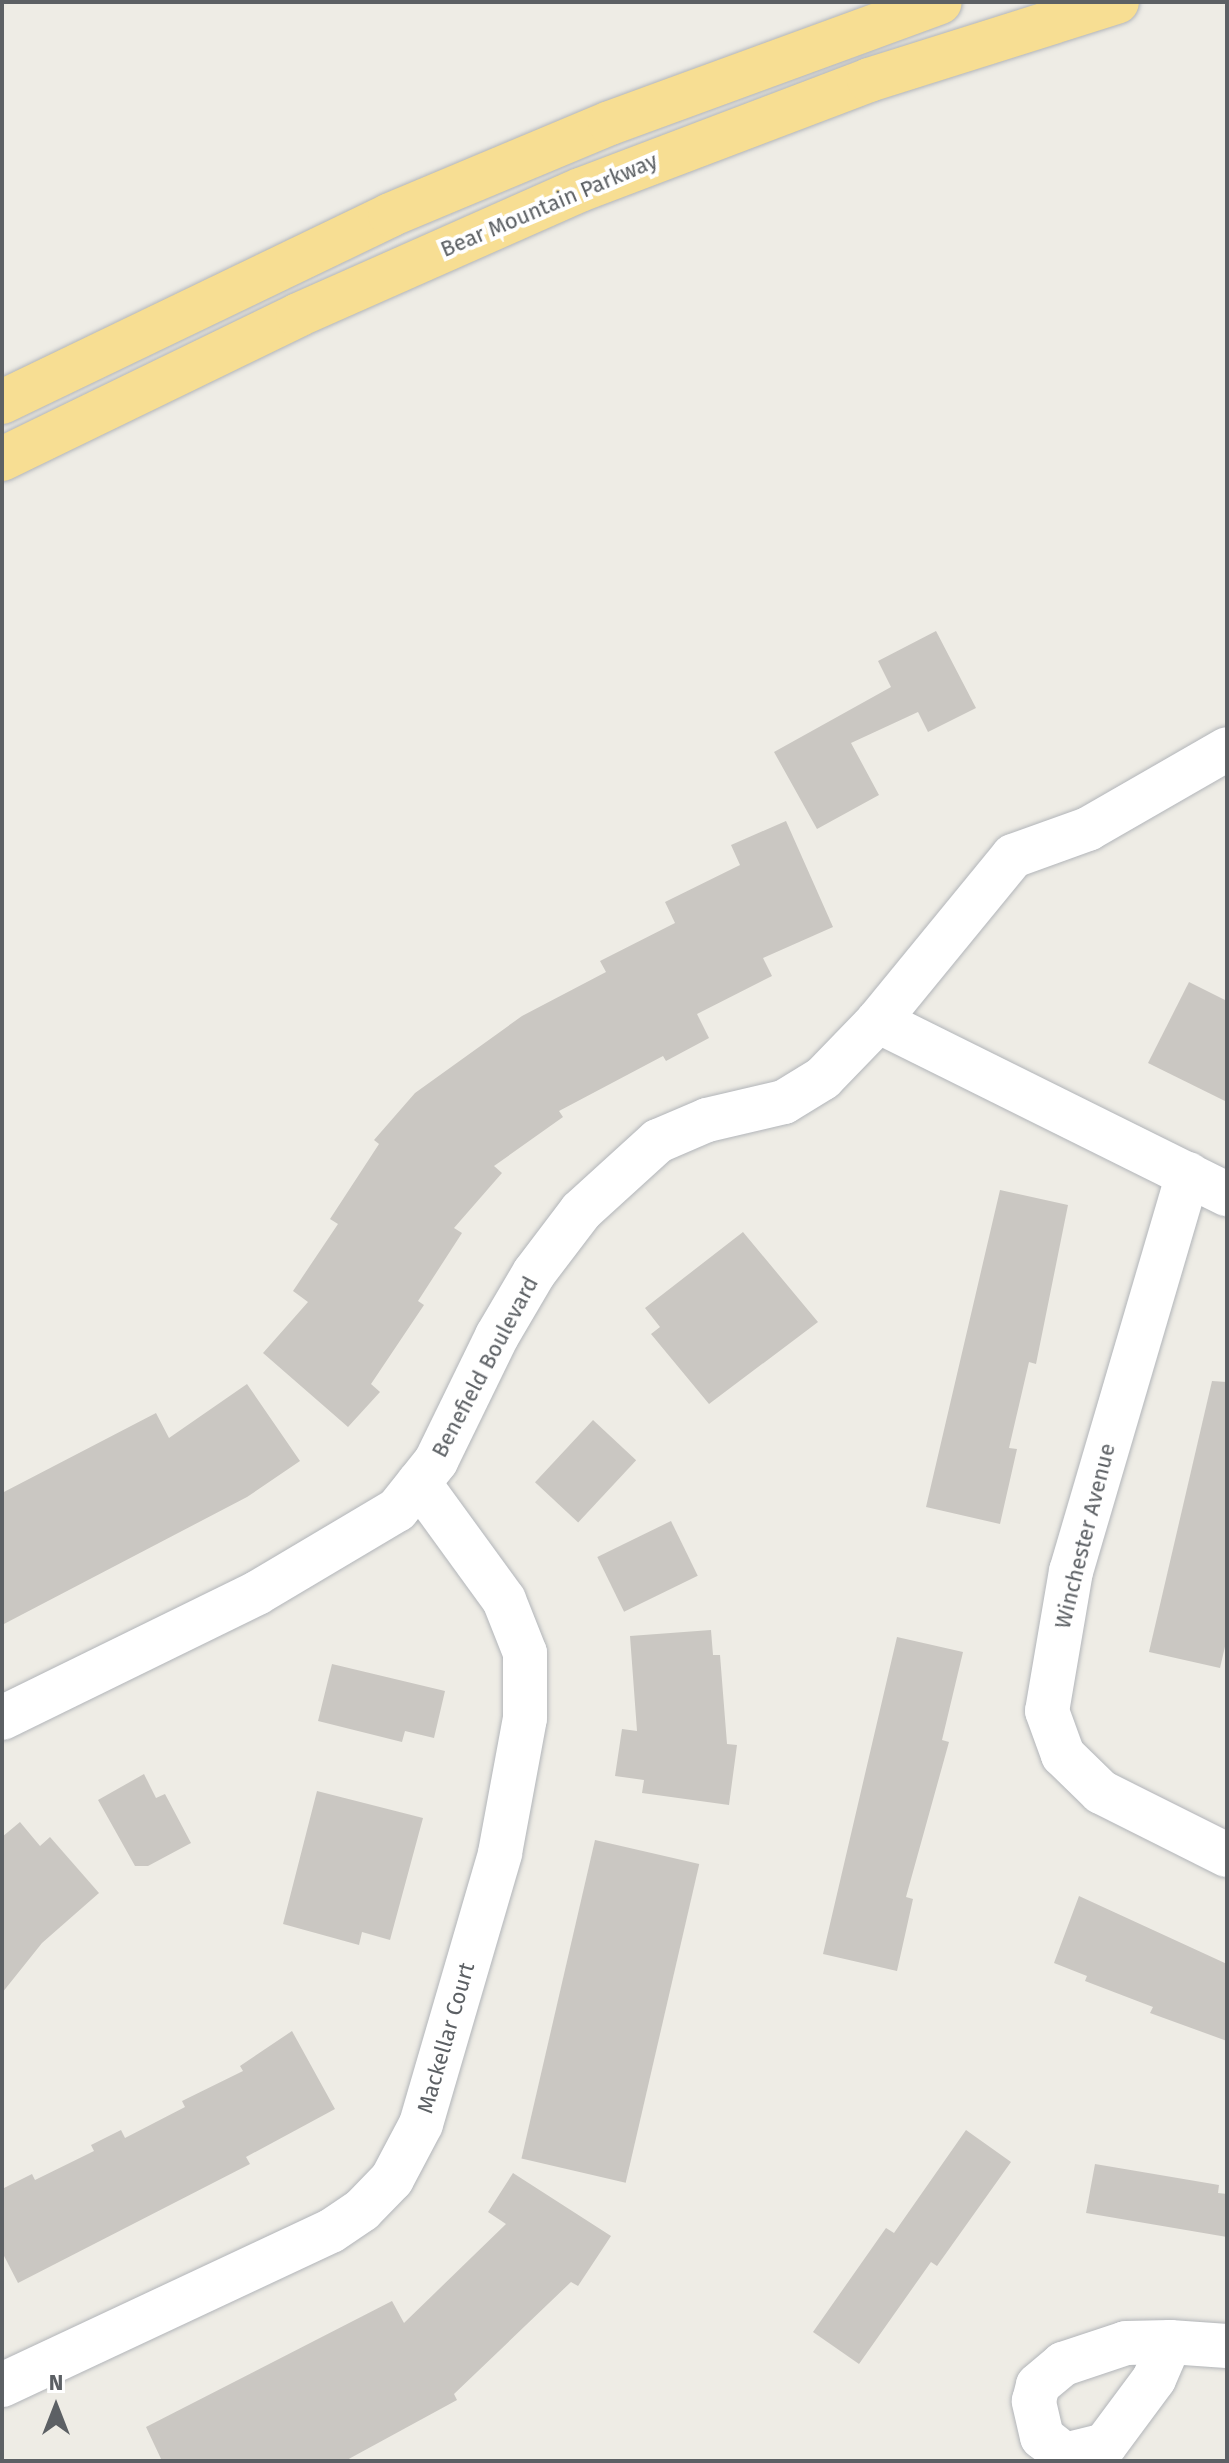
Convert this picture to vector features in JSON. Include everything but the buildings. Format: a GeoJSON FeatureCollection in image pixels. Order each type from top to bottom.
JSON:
{"type":"FeatureCollection","features":[{"type":"Feature","properties":{"kind":"highway"},"geometry":{"type":"LineString","coordinates":[[2,402],[390,215],[610,123],[940,2]]}},
{"type":"Feature","properties":{"kind":"highway","name":"Bear Mountain Parkway"},"geometry":{"type":"LineString","coordinates":[[2,459],[284,322],[580,190],[854,85],[1117,2]]}},
{"type":"Feature","properties":{"kind":"street","name":"Benefield Boulevard"},"geometry":{"type":"LineString","coordinates":[[2,1718],[257,1593],[397,1510],[436,1461],[497,1336],[581,1211],[658,1141],[707,1120],[784,1102],[823,1078],[878,1021],[1013,856],[1088,829],[1227,749]]}},
{"type":"Feature","properties":{"kind":"street"},"geometry":{"type":"LineString","coordinates":[[878,1021],[1227,1194]]}},
{"type":"Feature","properties":{"kind":"street","name":"Winchester Avenue"},"geometry":{"type":"LineString","coordinates":[[1188,1174],[1071,1571],[1047,1711],[1063,1755],[1101,1792],[1227,1855]]}},
{"type":"Feature","properties":{"kind":"street","name":"Mackellar Court"},"geometry":{"type":"LineString","coordinates":[[2,2385],[331,2231],[362,2210],[392,2179],[421,2124],[500,1853],[525,1718],[525,1653],[504,1600],[419,1483]]}},
{"type":"Feature","properties":{"kind":"street"},"geometry":{"type":"LineString","coordinates":[[1170,2342],[1227,2346]]}}]}
